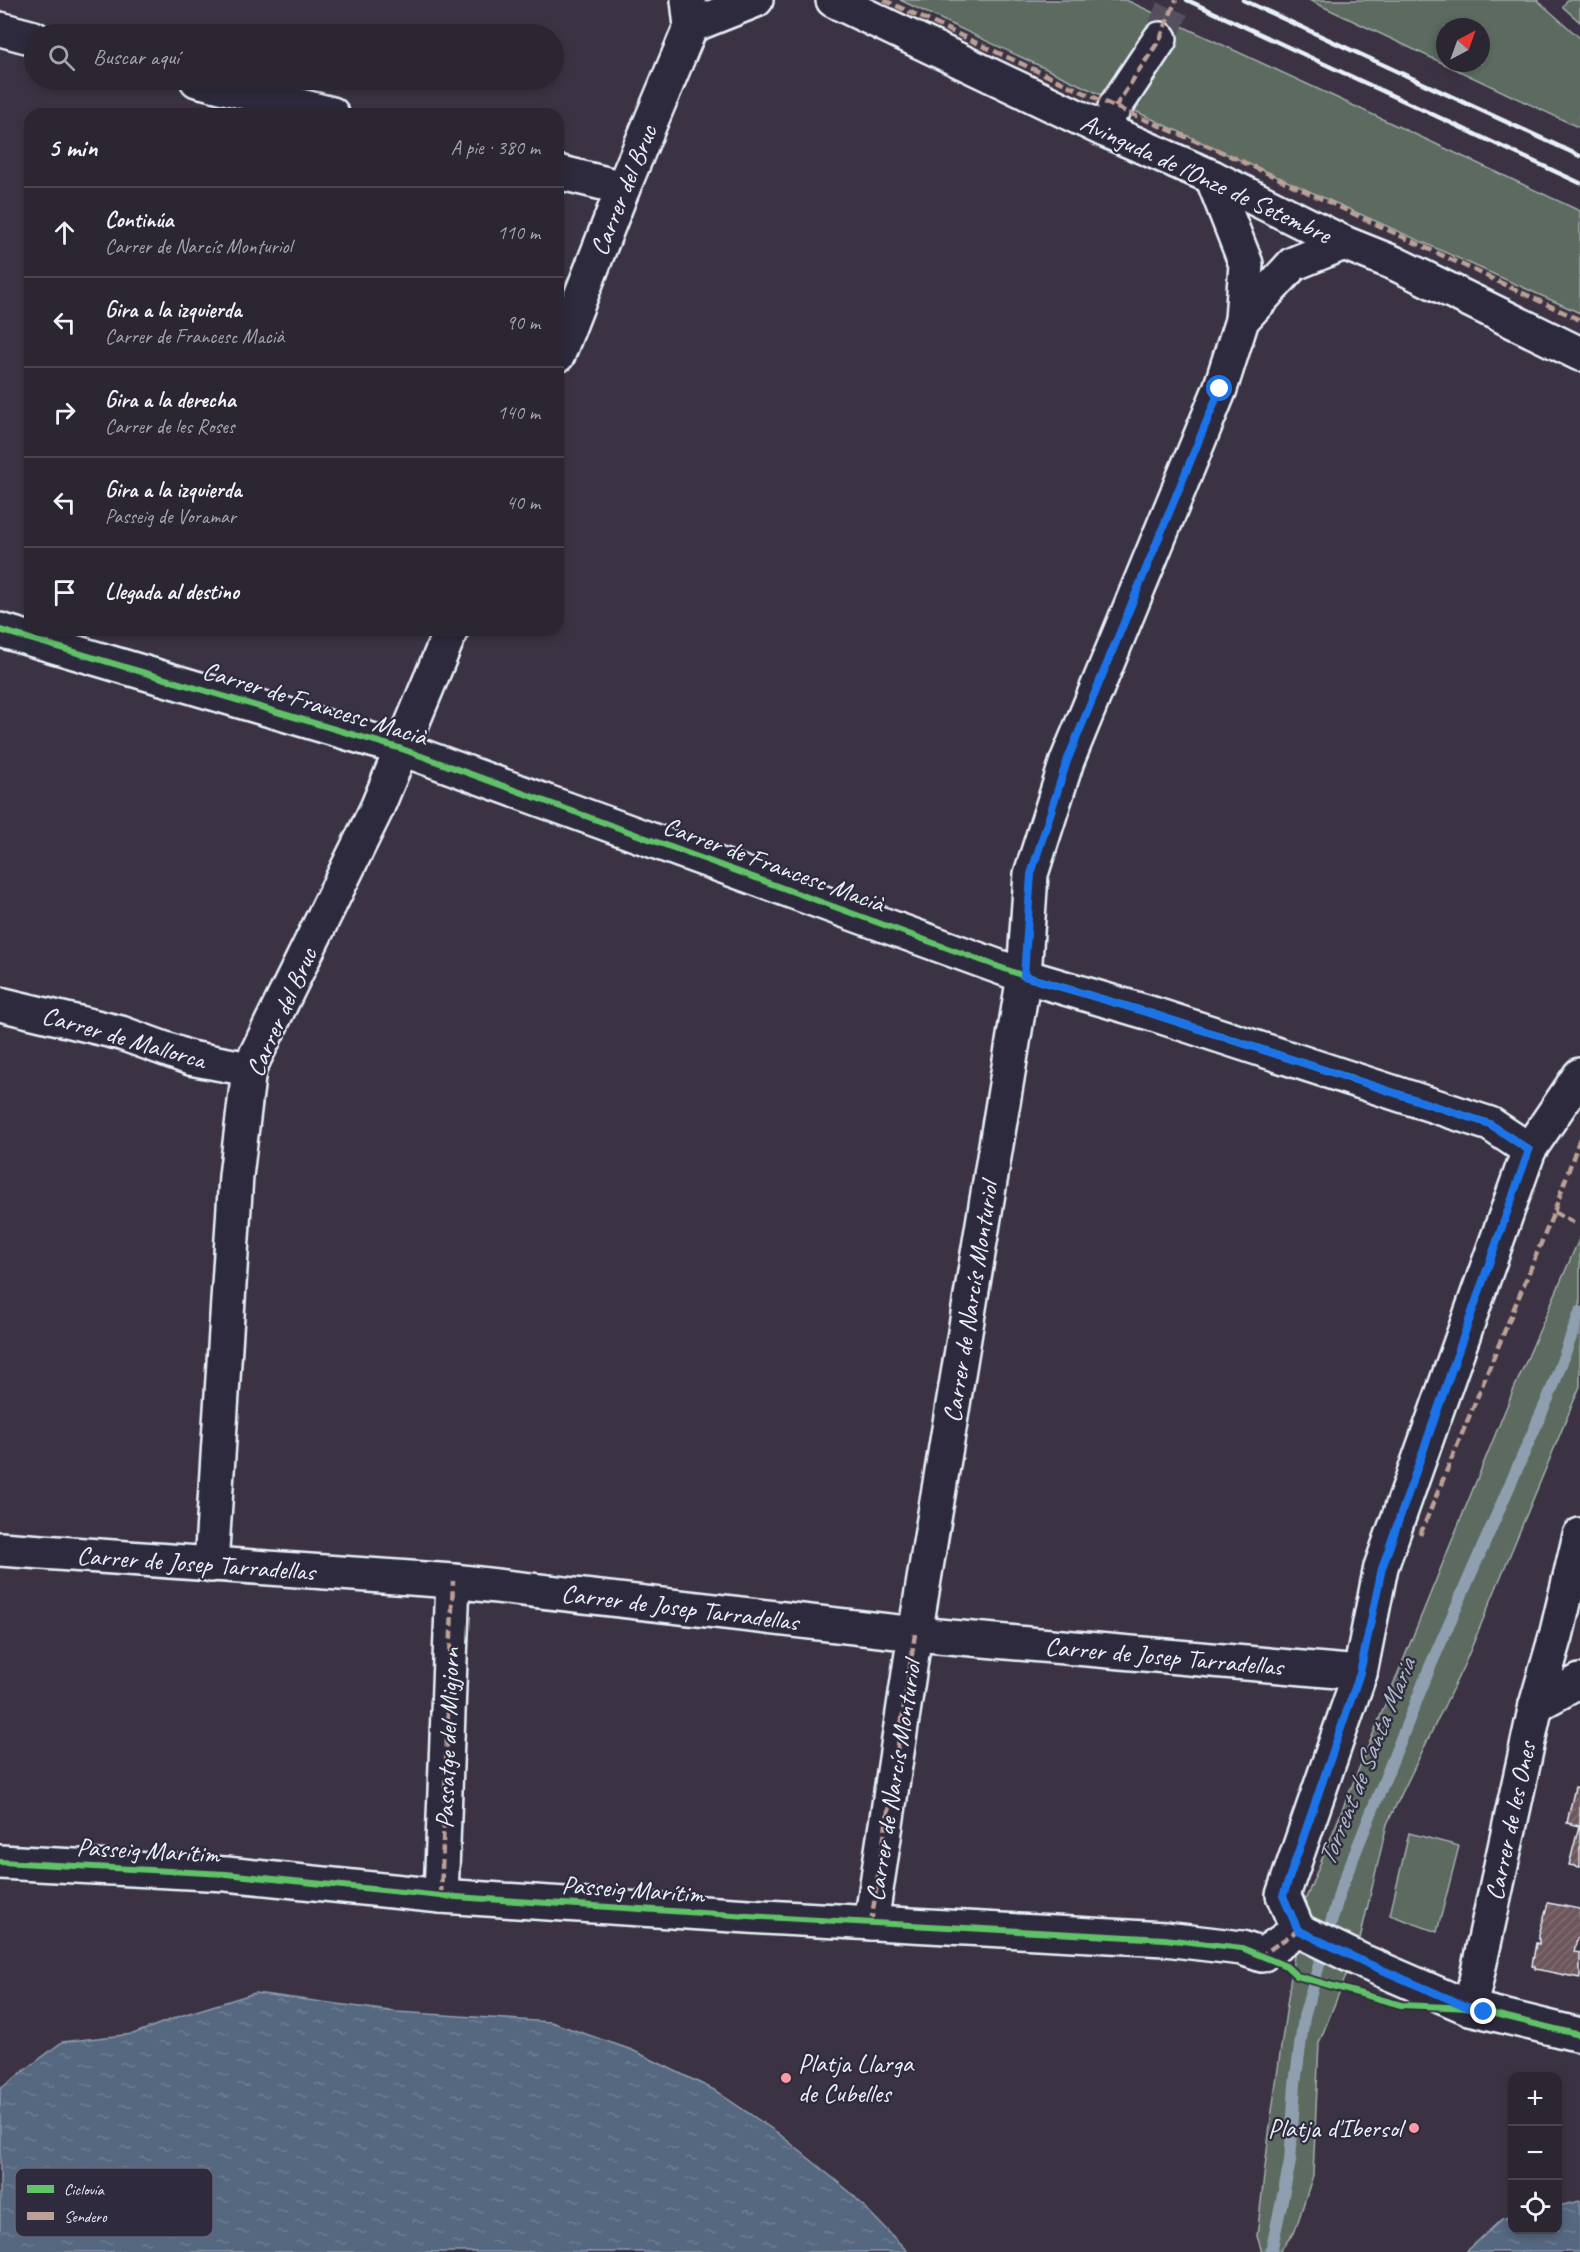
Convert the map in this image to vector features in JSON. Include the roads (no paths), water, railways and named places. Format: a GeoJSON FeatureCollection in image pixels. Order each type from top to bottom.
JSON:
{"type":"FeatureCollection","features":[{"type":"Feature","properties":{"kind":"street","name":"Carrer del Bruc"},"geometry":{"type":"LineString","coordinates":[[564,340],[690,13],[756,0]]}},
{"type":"Feature","properties":{"kind":"street","name":"Avinguda de l'Onze de Setembre"},"geometry":{"type":"LineString","coordinates":[[833,0],[1107,131],[1212,177],[1344,243],[1394,262],[1580,354]]}},
{"type":"Feature","properties":{"kind":"street"},"geometry":{"type":"LineString","coordinates":[[0,29],[24,35]]}},
{"type":"Feature","properties":{"kind":"street"},"geometry":{"type":"LineString","coordinates":[[1115,107],[1160,39]]}},
{"type":"Feature","properties":{"kind":"street"},"geometry":{"type":"LineString","coordinates":[[237,90],[308,108]]}},
{"type":"Feature","properties":{"kind":"street"},"geometry":{"type":"LineString","coordinates":[[564,173],[623,188]]}},
{"type":"Feature","properties":{"kind":"street","name":"Carrer de Narcís Monturiol"},"geometry":{"type":"LineString","coordinates":[[871,1923],[915,1634],[1024,976],[1031,874],[1067,761],[1220,389],[1242,320],[1246,264],[1212,177]]}},
{"type":"Feature","properties":{"kind":"street","name":"Carrer de Narcís Monturiol"},"geometry":{"type":"LineString","coordinates":[[1242,320],[1293,264],[1344,243]]}},
{"type":"Feature","properties":{"kind":"street","name":"Carrer de Francesc Macià"},"geometry":{"type":"LineString","coordinates":[[0,630],[402,749],[1024,976],[1153,1014],[1490,1124],[1529,1150]]}},
{"type":"Feature","properties":{"kind":"street","name":"Carrer del Bruc"},"geometry":{"type":"LineString","coordinates":[[211,1565],[236,1176],[249,1069],[378,808],[449,636]]}},
{"type":"Feature","properties":{"kind":"street","name":"Carrer de Mallorca"},"geometry":{"type":"LineString","coordinates":[[0,1004],[121,1033],[190,1058],[249,1069]]}},
{"type":"Feature","properties":{"kind":"street"},"geometry":{"type":"LineString","coordinates":[[1580,1075],[1529,1150],[1382,1568],[1360,1673],[1283,1896],[1305,1932],[1364,1962],[1470,2008],[1580,2035]]}},
{"type":"Feature","properties":{"kind":"street","name":"Carrer de les Ones"},"geometry":{"type":"LineString","coordinates":[[1470,2008],[1536,1705],[1556,1636],[1580,1535]]}},
{"type":"Feature","properties":{"kind":"street","name":"Carrer de Josep Tarradellas"},"geometry":{"type":"LineString","coordinates":[[0,1549],[453,1581],[915,1634],[1360,1673]]}},
{"type":"Feature","properties":{"kind":"street","name":"Passatge del Migjorn"},"geometry":{"type":"LineString","coordinates":[[441,1896],[453,1581]]}},
{"type":"Feature","properties":{"kind":"street"},"geometry":{"type":"LineString","coordinates":[[1536,1705],[1580,1679],[1556,1636]]}},
{"type":"Feature","properties":{"kind":"street","name":"Passeig Marítim"},"geometry":{"type":"LineString","coordinates":[[0,1862],[226,1874],[441,1896],[1165,1940],[1242,1948],[1262,1955],[1305,1932]]}},
{"type":"Feature","properties":{"kind":"water"},"geometry":{"type":"Polygon","coordinates":[[[255,1993],[397,2012],[551,2022],[632,2050],[714,2090],[778,2133],[851,2193],[908,2252],[0,2252],[0,2089],[62,2042],[133,2034],[183,2015],[255,1993]]]}},
{"type":"Feature","properties":{"kind":"water"},"geometry":{"type":"Polygon","coordinates":[[[1580,2201],[1580,2252],[1466,2252],[1502,2219],[1508,2217],[1508,2234],[1562,2234],[1562,2205],[1580,2201]]]}},
{"type":"Feature","properties":{"kind":"waterway","name":"Torrent de Santa Maria"},"geometry":{"type":"LineString","coordinates":[[1271,2252],[1290,2162],[1295,2084],[1304,2017],[1341,1888],[1430,1667],[1552,1389],[1580,1312]]}},
{"type":"Feature","properties":{"kind":"tunnel"},"geometry":{"type":"LineString","coordinates":[[1160,39],[1176,0]]}},
{"type":"Feature","properties":{"kind":"railway"},"geometry":{"type":"LineString","coordinates":[[1187,0],[1580,183]]}},
{"type":"Feature","properties":{"kind":"railway"},"geometry":{"type":"LineString","coordinates":[[1243,0],[1580,156]]}},
{"type":"Feature","properties":{"kind":"place","name":"Platja Llarga de Cubelles"},"geometry":{"type":"Point","coordinates":[786,2078]}},
{"type":"Feature","properties":{"kind":"place","name":"Platja d'Ibersol"},"geometry":{"type":"Point","coordinates":[1414,2128]}}]}
